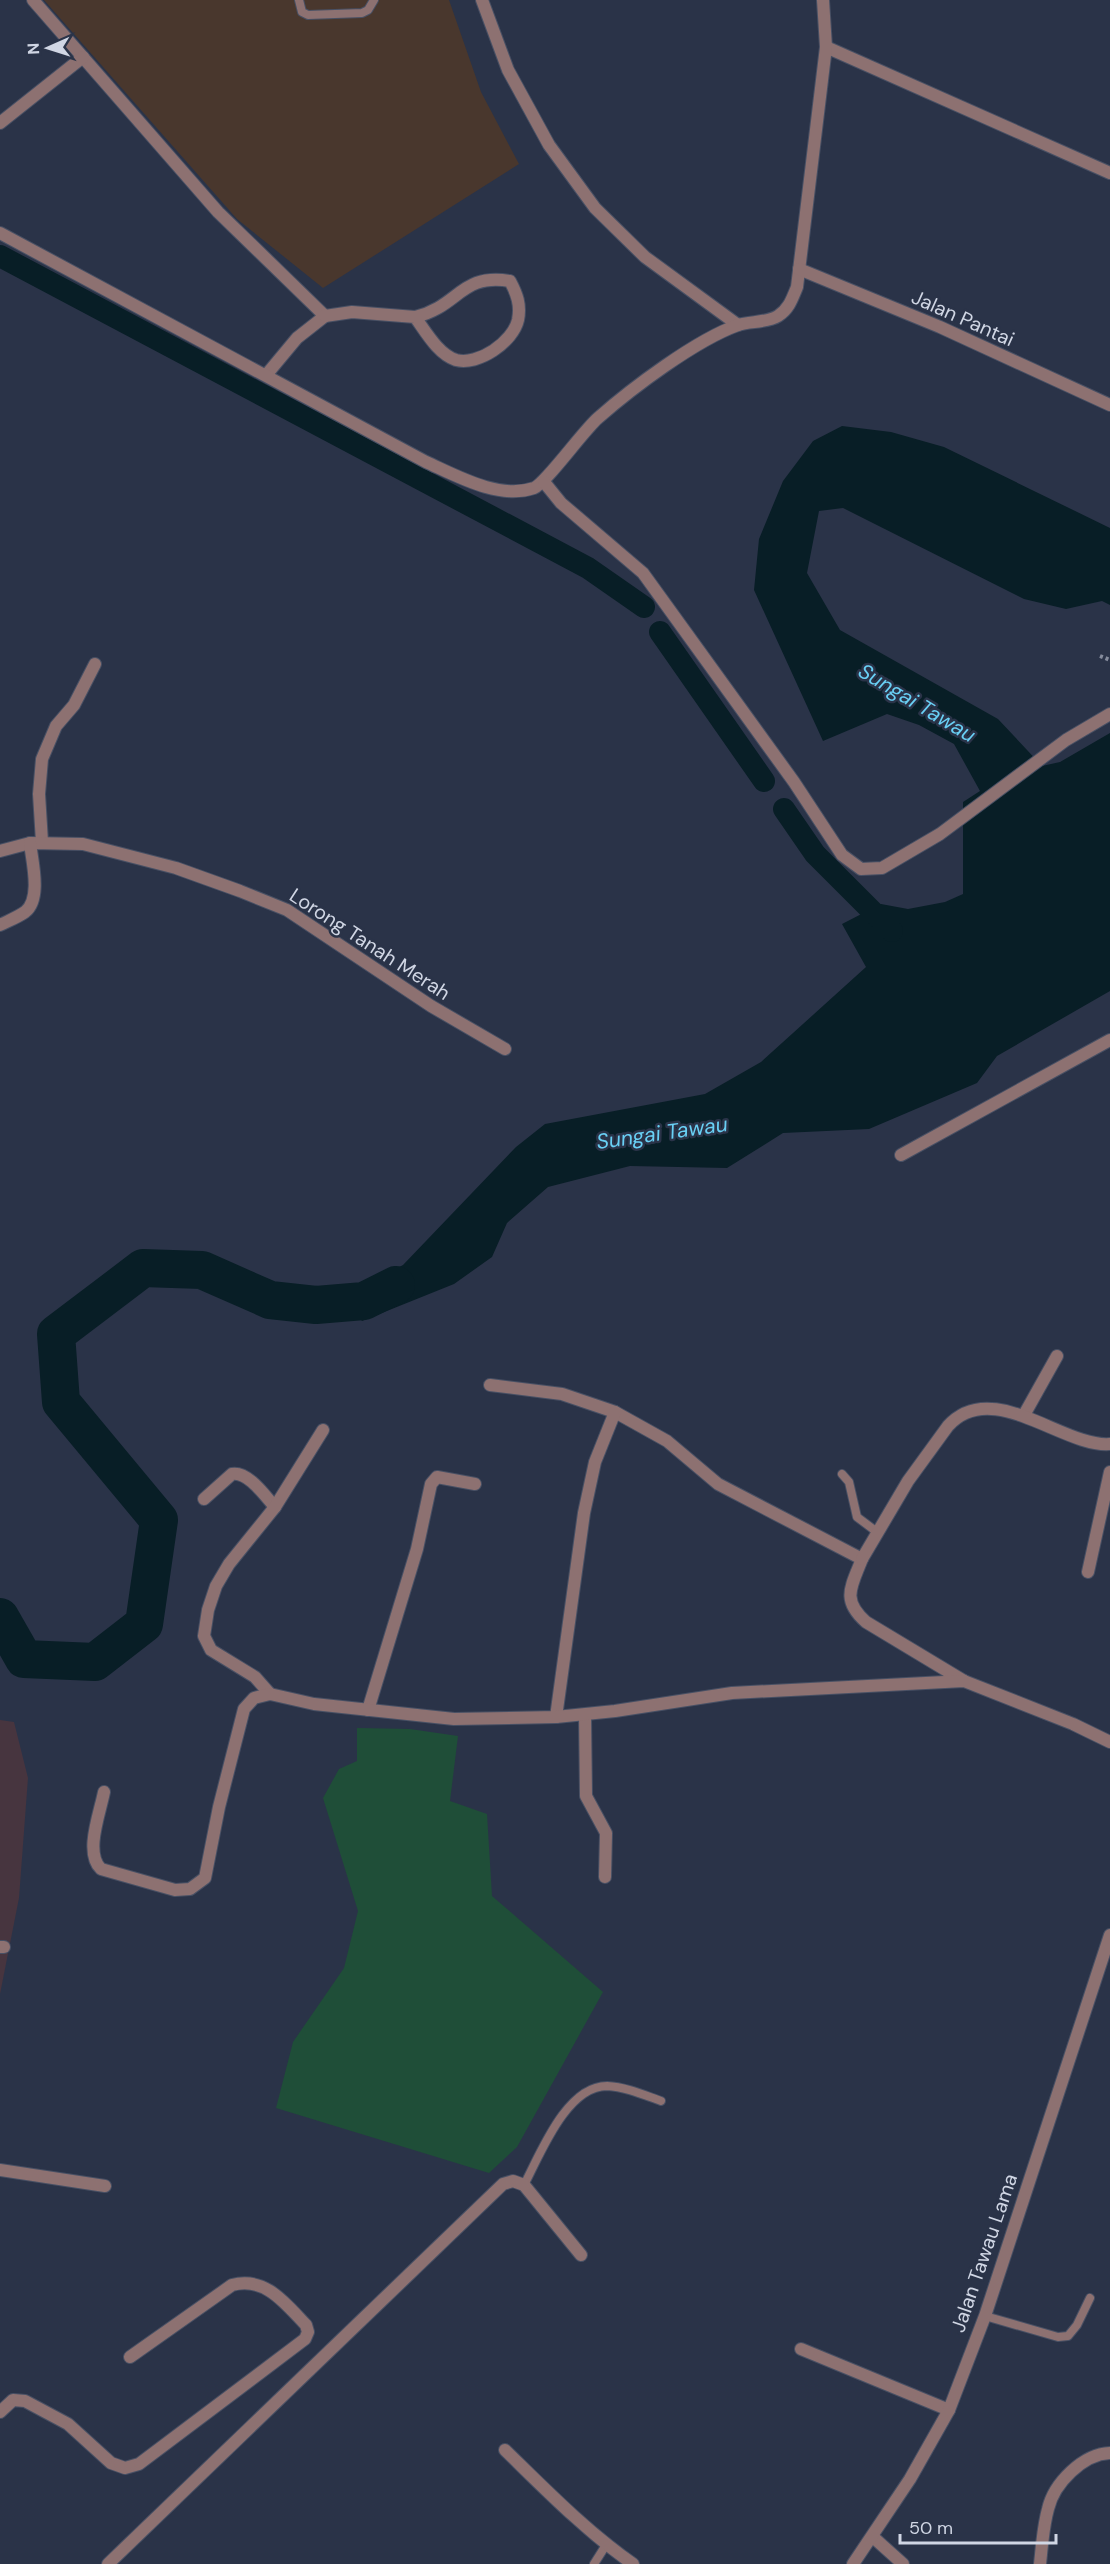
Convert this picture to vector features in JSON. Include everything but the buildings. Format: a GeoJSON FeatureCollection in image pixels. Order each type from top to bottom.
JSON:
{"type":"FeatureCollection","features":[{"type":"Feature","properties":{"kind":"street"},"geometry":{"type":"LineString","coordinates":[[33,0],[218,212],[325,316]]}},
{"type":"Feature","properties":{"kind":"street"},"geometry":{"type":"LineString","coordinates":[[482,0],[508,70],[549,145],[595,208],[645,257],[738,324]]}},
{"type":"Feature","properties":{"kind":"street"},"geometry":{"type":"LineString","coordinates":[[0,232],[267,374],[426,462],[482,488],[533,488],[544,482],[561,457],[598,418],[689,349],[738,324],[776,318],[789,306],[797,287],[826,48],[823,0]]}},
{"type":"Feature","properties":{"kind":"street"},"geometry":{"type":"LineString","coordinates":[[826,48],[1110,173]]}},
{"type":"Feature","properties":{"kind":"street"},"geometry":{"type":"LineString","coordinates":[[0,123],[83,57]]}},
{"type":"Feature","properties":{"kind":"street","name":"Jalan Pantai"},"geometry":{"type":"LineString","coordinates":[[799,269],[940,327],[1110,405]]}},
{"type":"Feature","properties":{"kind":"street"},"geometry":{"type":"LineString","coordinates":[[267,374],[297,338],[325,316],[352,312],[415,317],[434,312],[469,284],[490,278],[510,281],[519,298],[518,322],[505,340],[480,359],[457,360],[442,351],[415,317]]}},
{"type":"Feature","properties":{"kind":"street"},"geometry":{"type":"LineString","coordinates":[[544,482],[561,503],[643,573],[794,782],[842,855],[861,868],[882,868],[940,834],[1066,740],[1110,714]]}},
{"type":"Feature","properties":{"kind":"street"},"geometry":{"type":"LineString","coordinates":[[0,925],[27,911],[32,903],[42,759],[56,726],[74,705],[95,664]]}},
{"type":"Feature","properties":{"kind":"street","name":"Lorong Tanah Merah"},"geometry":{"type":"LineString","coordinates":[[0,851],[36,843],[83,844],[176,868],[287,910],[431,1006],[505,1049]]}},
{"type":"Feature","properties":{"kind":"street"},"geometry":{"type":"LineString","coordinates":[[901,1155],[1110,1040]]}},
{"type":"Feature","properties":{"kind":"street"},"geometry":{"type":"LineString","coordinates":[[1024,1415],[1057,1356]]}},
{"type":"Feature","properties":{"kind":"street"},"geometry":{"type":"LineString","coordinates":[[490,1385],[562,1394],[615,1412],[667,1441],[718,1484],[862,1559]]}},
{"type":"Feature","properties":{"kind":"street"},"geometry":{"type":"LineString","coordinates":[[1110,1444],[1090,1442],[1024,1415],[977,1410],[955,1418],[908,1481],[877,1532],[862,1559],[851,1586],[849,1602],[855,1612],[866,1622],[964,1681],[1073,1724],[1110,1742]]}},
{"type":"Feature","properties":{"kind":"street"},"geometry":{"type":"LineString","coordinates":[[556,1716],[584,1513],[595,1462],[615,1412]]}},
{"type":"Feature","properties":{"kind":"street"},"geometry":{"type":"LineString","coordinates":[[270,1694],[255,1677],[211,1650],[204,1636],[216,1586],[229,1564],[275,1507],[323,1430]]}},
{"type":"Feature","properties":{"kind":"street"},"geometry":{"type":"LineString","coordinates":[[1088,1572],[1110,1472]]}},
{"type":"Feature","properties":{"kind":"street"},"geometry":{"type":"LineString","coordinates":[[204,1499],[232,1474],[238,1473],[245,1476],[275,1507]]}},
{"type":"Feature","properties":{"kind":"street"},"geometry":{"type":"LineString","coordinates":[[368,1710],[417,1549],[431,1484],[436,1477],[475,1484]]}},
{"type":"Feature","properties":{"kind":"street"},"geometry":{"type":"LineString","coordinates":[[104,1792],[93,1852],[94,1863],[101,1869],[175,1890],[190,1889],[205,1878],[219,1807],[244,1709],[254,1698],[270,1694],[314,1704],[454,1719],[585,1715],[732,1693],[964,1681]]}},
{"type":"Feature","properties":{"kind":"street"},"geometry":{"type":"LineString","coordinates":[[585,1715],[586,1796],[606,1833],[605,1877]]}},
{"type":"Feature","properties":{"kind":"street","name":"Jalan Tawau Lama"},"geometry":{"type":"LineString","coordinates":[[853,2564],[873,2537],[949,2410],[985,2316],[1105,1963],[1110,1935]]}},
{"type":"Feature","properties":{"kind":"street"},"geometry":{"type":"LineString","coordinates":[[0,2170],[105,2186]]}},
{"type":"Feature","properties":{"kind":"street"},"geometry":{"type":"LineString","coordinates":[[108,2564],[503,2184],[513,2181],[524,2185],[581,2255]]}},
{"type":"Feature","properties":{"kind":"street"},"geometry":{"type":"LineString","coordinates":[[0,2412],[13,2400],[25,2401],[68,2424],[111,2463],[125,2468],[139,2464],[244,2386],[305,2339],[308,2332],[306,2325],[273,2292],[257,2283],[245,2281],[232,2285],[130,2357]]}},
{"type":"Feature","properties":{"kind":"street"},"geometry":{"type":"LineString","coordinates":[[801,2349],[949,2410]]}},
{"type":"Feature","properties":{"kind":"street"},"geometry":{"type":"LineString","coordinates":[[505,2450],[606,2545],[633,2564]]}},
{"type":"Feature","properties":{"kind":"street"},"geometry":{"type":"LineString","coordinates":[[1040,2564],[1048,2506],[1060,2484],[1081,2463],[1101,2453],[1110,2453]]}},
{"type":"Feature","properties":{"kind":"street"},"geometry":{"type":"LineString","coordinates":[[873,2537],[903,2564]]}},
{"type":"Feature","properties":{"kind":"lane"},"geometry":{"type":"LineString","coordinates":[[299,0],[302,12],[308,15],[362,13],[368,10],[374,0]]}},
{"type":"Feature","properties":{"kind":"lane"},"geometry":{"type":"LineString","coordinates":[[842,1474],[851,1490],[857,1518],[877,1532]]}},
{"type":"Feature","properties":{"kind":"lane"},"geometry":{"type":"LineString","coordinates":[[524,2185],[567,2107],[584,2093],[605,2086],[627,2089],[661,2100]]}},
{"type":"Feature","properties":{"kind":"lane"},"geometry":{"type":"LineString","coordinates":[[985,2316],[1058,2337],[1068,2336],[1077,2325],[1090,2298]]}},
{"type":"Feature","properties":{"kind":"lane"},"geometry":{"type":"LineString","coordinates":[[594,2564],[606,2545]]}},
{"type":"Feature","properties":{"kind":"path"},"geometry":{"type":"LineString","coordinates":[[1100,656],[1110,660]]}},
{"type":"Feature","properties":{"kind":"shaded area"},"geometry":{"type":"Polygon","coordinates":[[[44,0],[449,0],[481,92],[519,164],[323,288],[237,219],[44,0]]]}},
{"type":"Feature","properties":{"kind":"shaded area"},"geometry":{"type":"Polygon","coordinates":[[[0,1720],[14,1722],[28,1778],[19,1898],[0,1994],[0,1720]]]}},
{"type":"Feature","properties":{"kind":"green space"},"geometry":{"type":"Polygon","coordinates":[[[357,1728],[410,1729],[458,1736],[450,1801],[487,1814],[492,1896],[603,1992],[517,2147],[489,2173],[276,2108],[293,2042],[344,1968],[358,1911],[323,1798],[339,1769],[357,1761],[357,1728]]]}},
{"type":"Feature","properties":{"kind":"water"},"geometry":{"type":"Polygon","coordinates":[[[842,426],[891,432],[944,447],[1110,528],[1110,605],[1102,601],[1066,609],[1024,599],[843,508],[819,511],[807,573],[840,630],[998,719],[1042,766],[1060,762],[1110,733],[1110,991],[997,1056],[977,1083],[869,1129],[783,1133],[727,1168],[630,1166],[548,1187],[507,1223],[492,1257],[454,1284],[362,1321],[339,1289],[372,1281],[403,1265],[516,1147],[545,1124],[705,1094],[761,1062],[866,967],[842,924],[881,904],[908,909],[945,902],[963,894],[963,802],[980,791],[954,744],[919,725],[887,714],[823,741],[754,590],[759,539],[783,481],[813,441],[842,426]]]}},
{"type":"Feature","properties":{"kind":"waterway"},"geometry":{"type":"LineString","coordinates":[[0,256],[588,568],[644,607]]}},
{"type":"Feature","properties":{"kind":"waterway"},"geometry":{"type":"LineString","coordinates":[[660,632],[764,781]]}},
{"type":"Feature","properties":{"kind":"waterway"},"geometry":{"type":"LineString","coordinates":[[784,809],[815,854],[892,931]]}},
{"type":"Feature","properties":{"kind":"waterway","name":"Sungai Tawau"},"geometry":{"type":"LineString","coordinates":[[0,1617],[24,1659],[95,1662],[144,1624],[159,1520],[61,1402],[56,1334],[143,1268],[202,1270],[270,1300],[316,1305],[364,1301],[396,1285]]}}]}
